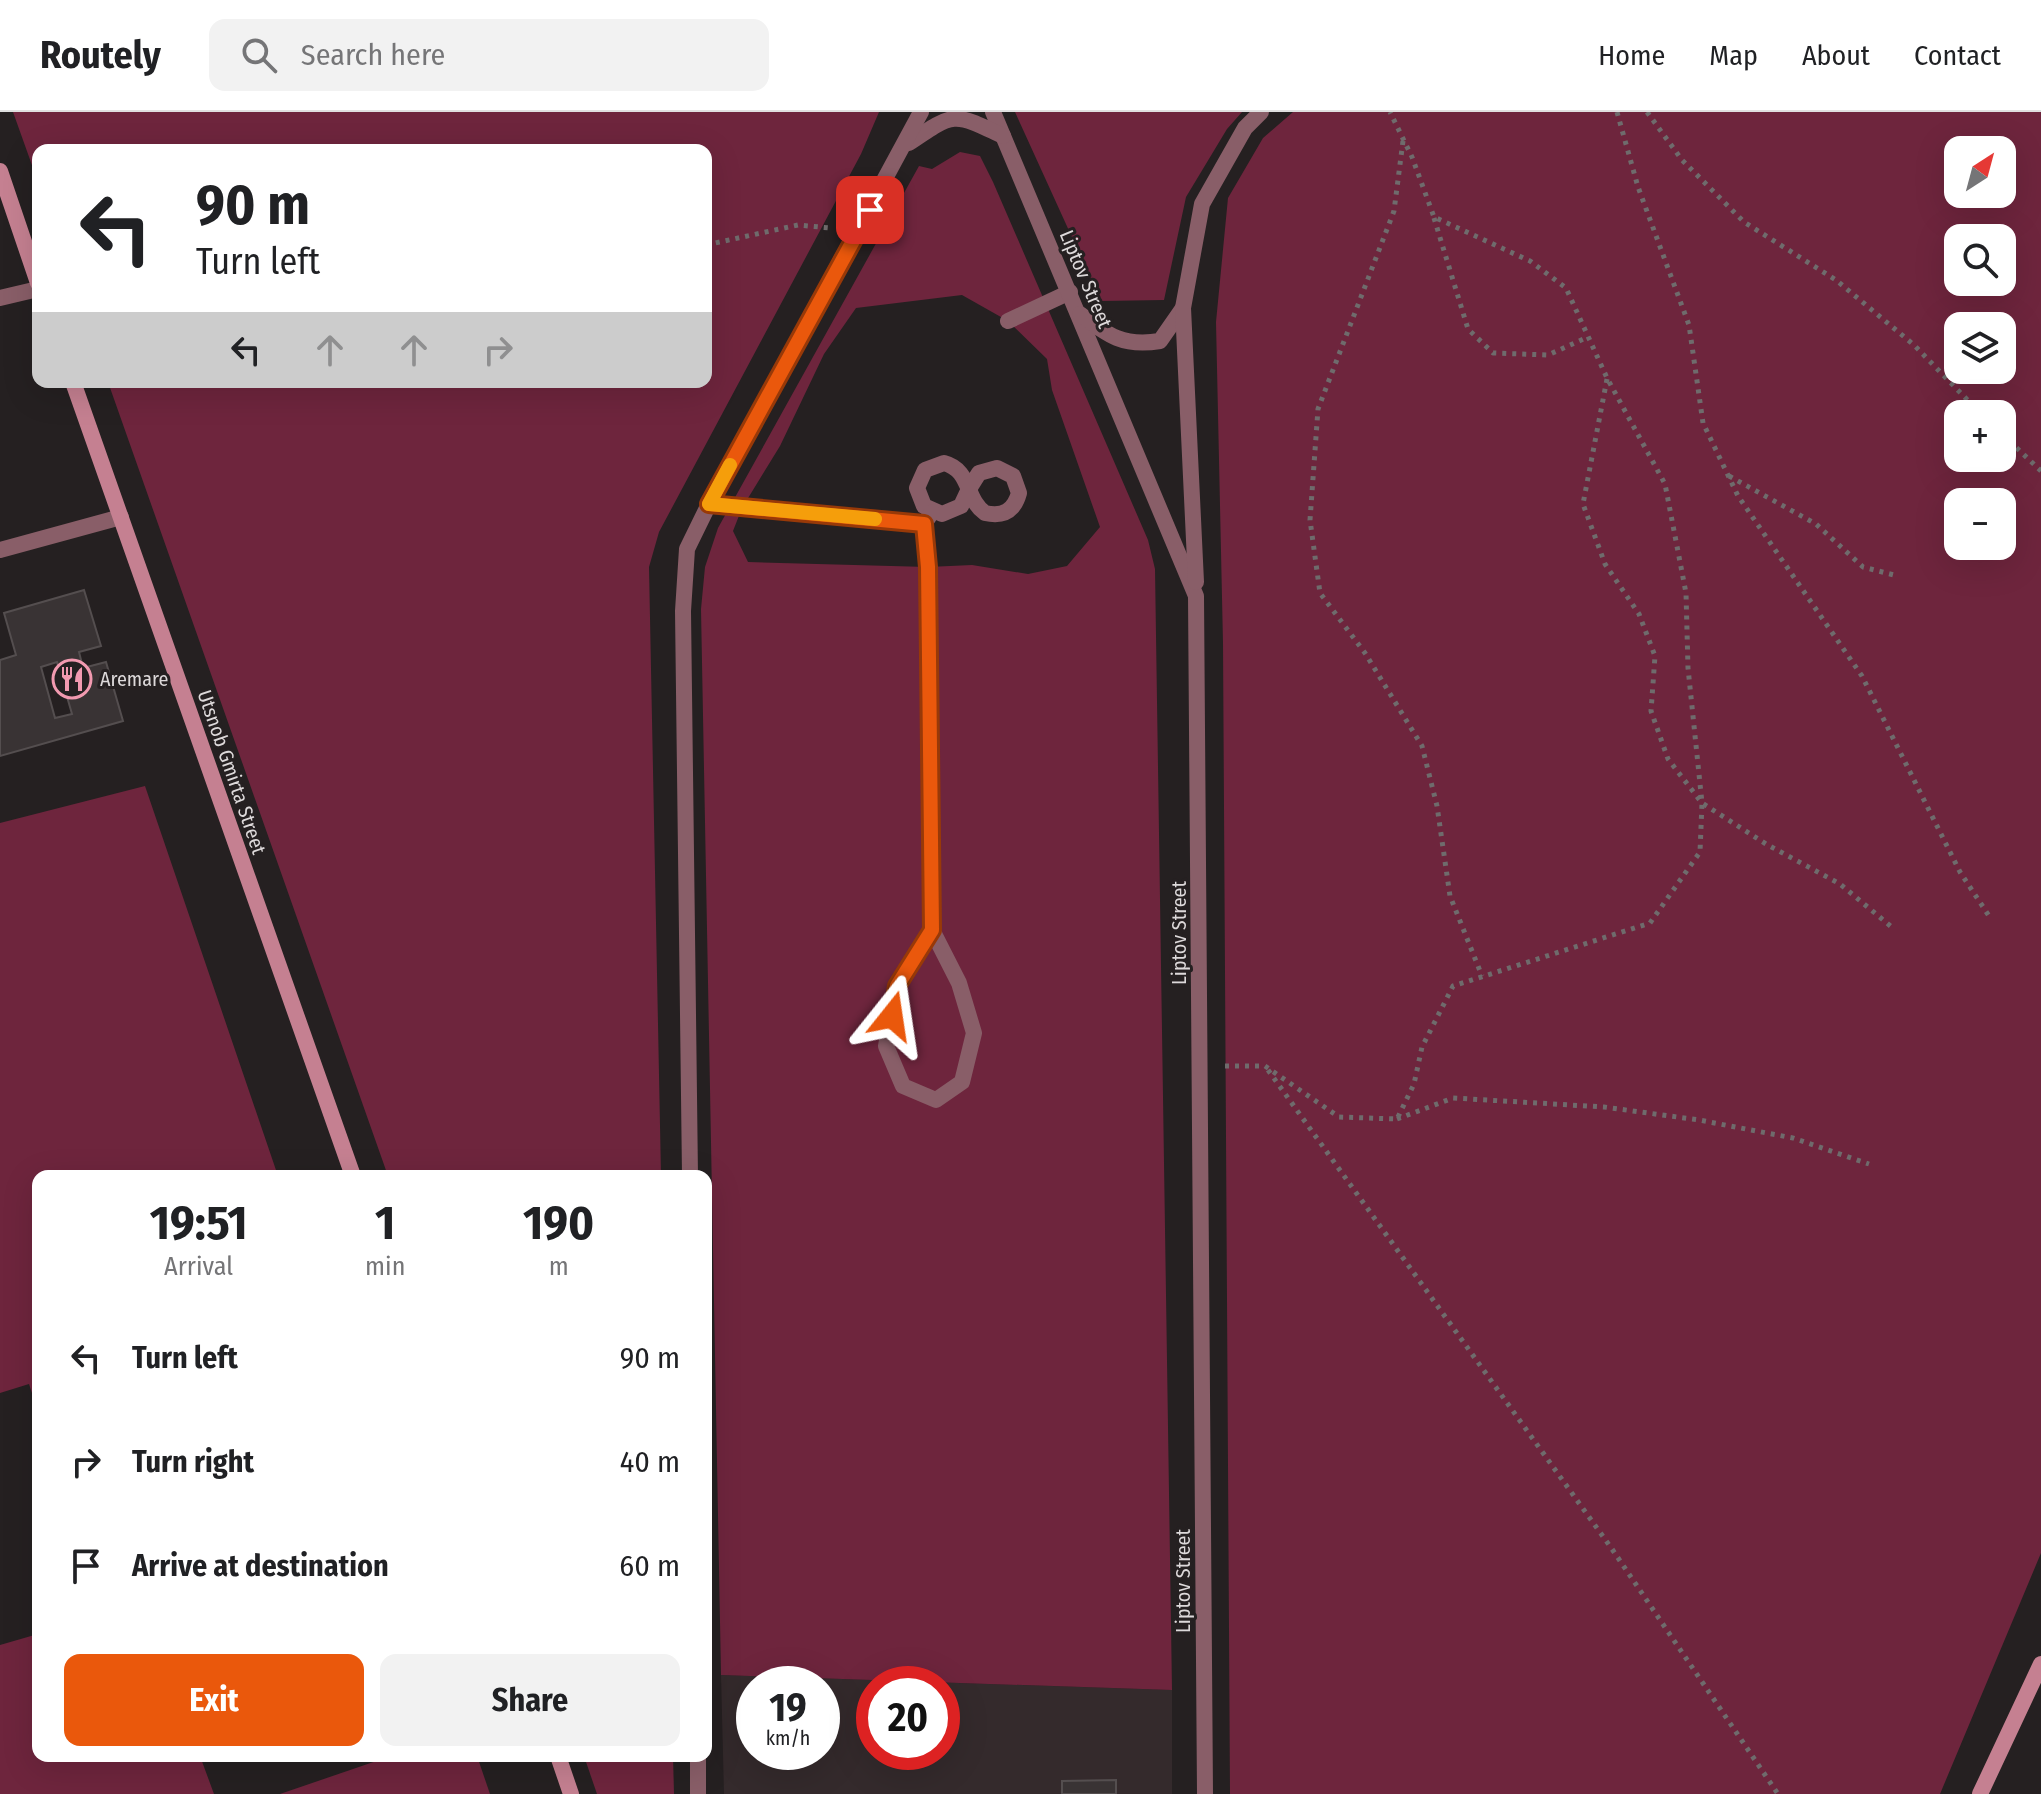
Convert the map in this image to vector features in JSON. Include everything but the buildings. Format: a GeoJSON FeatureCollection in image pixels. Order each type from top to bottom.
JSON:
{"type":"FeatureCollection","features":[{"type":"Feature","properties":{"kind":"main road"},"geometry":{"type":"LineString","coordinates":[[0,171],[32,268]]}},
{"type":"Feature","properties":{"kind":"main road","name":"Utsnob Gmirta Street"},"geometry":{"type":"LineString","coordinates":[[75,388],[351,1170]]}},
{"type":"Feature","properties":{"kind":"main road"},"geometry":{"type":"LineString","coordinates":[[1980,1794],[2041,1664]]}},
{"type":"Feature","properties":{"kind":"main road"},"geometry":{"type":"LineString","coordinates":[[560,1762],[571,1794]]}},
{"type":"Feature","properties":{"kind":"street"},"geometry":{"type":"LineString","coordinates":[[690,1170],[683,611],[687,549],[921,112]]}},
{"type":"Feature","properties":{"kind":"street","name":"Liptov Street"},"geometry":{"type":"LineString","coordinates":[[993,112],[1196,596],[1205,1794]]}},
{"type":"Feature","properties":{"kind":"street"},"geometry":{"type":"LineString","coordinates":[[1196,596],[1183,308],[1202,204],[1245,128],[1261,112]]}},
{"type":"Feature","properties":{"kind":"street"},"geometry":{"type":"LineString","coordinates":[[906,145],[947,118],[961,118],[1003,136]]}},
{"type":"Feature","properties":{"kind":"street"},"geometry":{"type":"LineString","coordinates":[[0,298],[32,288]]}},
{"type":"Feature","properties":{"kind":"street"},"geometry":{"type":"LineString","coordinates":[[1008,321],[1070,292]]}},
{"type":"Feature","properties":{"kind":"street"},"geometry":{"type":"LineString","coordinates":[[1078,313],[1105,334],[1136,345],[1160,341],[1183,308]]}},
{"type":"Feature","properties":{"kind":"street"},"geometry":{"type":"LineString","coordinates":[[709,504],[928,518],[961,506],[969,489],[961,472],[944,463],[925,470],[919,478],[919,498],[928,518],[932,930],[959,983],[974,1033],[962,1082],[936,1100],[903,1086],[886,1046],[897,986],[932,930]]}},
{"type":"Feature","properties":{"kind":"street"},"geometry":{"type":"LineString","coordinates":[[0,550],[121,517]]}},
{"type":"Feature","properties":{"kind":"street"},"geometry":{"type":"LineString","coordinates":[[698,1762],[698,1794]]}},
{"type":"Feature","properties":{"kind":"path"},"geometry":{"type":"LineString","coordinates":[[1390,112],[1434,217],[1468,329],[1493,353],[1548,355],[1588,337]]}},
{"type":"Feature","properties":{"kind":"path"},"geometry":{"type":"LineString","coordinates":[[1617,112],[1638,187],[1689,325],[1703,423],[1738,496],[1862,676],[1960,872],[1991,919]]}},
{"type":"Feature","properties":{"kind":"path"},"geometry":{"type":"LineString","coordinates":[[1647,112],[1682,160],[1744,222],[1836,280],[1914,345],[1967,400]]}},
{"type":"Feature","properties":{"kind":"path"},"geometry":{"type":"LineString","coordinates":[[1403,138],[1394,211],[1318,409],[1310,520],[1320,593],[1365,653],[1422,746],[1437,806],[1450,896],[1482,976]]}},
{"type":"Feature","properties":{"kind":"path"},"geometry":{"type":"LineString","coordinates":[[1397,1119],[1414,1084],[1422,1047],[1453,986],[1650,923],[1700,852],[1702,803],[1688,668],[1686,593],[1665,484],[1607,378],[1566,288],[1530,261],[1434,217]]}},
{"type":"Feature","properties":{"kind":"path"},"geometry":{"type":"LineString","coordinates":[[712,244],[798,225],[831,228]]}},
{"type":"Feature","properties":{"kind":"path"},"geometry":{"type":"LineString","coordinates":[[1607,378],[1583,504],[1605,564],[1639,614],[1655,656],[1651,711],[1668,759],[1702,803],[1766,844],[1840,884],[1894,929]]}},
{"type":"Feature","properties":{"kind":"path"},"geometry":{"type":"LineString","coordinates":[[2016,447],[2041,471]]}},
{"type":"Feature","properties":{"kind":"path"},"geometry":{"type":"LineString","coordinates":[[1728,476],[1816,524],[1863,567],[1894,575]]}},
{"type":"Feature","properties":{"kind":"path"},"geometry":{"type":"LineString","coordinates":[[1199,1066],[1265,1066],[1339,1117],[1397,1119],[1453,1098],[1604,1107],[1699,1120],[1793,1138],[1869,1164]]}},
{"type":"Feature","properties":{"kind":"path"},"geometry":{"type":"LineString","coordinates":[[1265,1066],[1612,1549],[1778,1794]]}},
{"type":"Feature","properties":{"kind":"shaded area"},"geometry":{"type":"Polygon","coordinates":[[[13,112],[879,112],[861,154],[659,532],[649,567],[661,1170],[386,1170],[110,388],[712,388],[712,144],[32,144],[32,165],[13,112]]]}},
{"type":"Feature","properties":{"kind":"shaded area"},"geometry":{"type":"Polygon","coordinates":[[[1015,112],[1242,112],[1227,129],[1186,197],[1164,300],[1101,301],[1015,112]]]}},
{"type":"Feature","properties":{"kind":"shaded area"},"geometry":{"type":"Polygon","coordinates":[[[1293,112],[2041,112],[2041,1553],[1940,1794],[1230,1794],[1223,643],[1216,322],[1228,198],[1263,138],[1293,112]]]}},
{"type":"Feature","properties":{"kind":"shaded area"},"geometry":{"type":"Polygon","coordinates":[[[960,152],[980,156],[1148,540],[1155,569],[1172,1690],[960,1683],[960,1666],[856,1666],[856,1679],[840,1679],[840,1666],[736,1666],[736,1675],[721,1675],[701,609],[705,567],[718,528],[919,166],[932,169],[960,152]],[[962,295],[856,308],[824,354],[780,446],[742,508],[733,531],[748,562],[928,567],[972,565],[1028,574],[1067,566],[1100,527],[1052,390],[1047,359],[1008,321],[962,295]]]}},
{"type":"Feature","properties":{"kind":"shaded area"},"geometry":{"type":"Polygon","coordinates":[[[145,786],[276,1170],[32,1170],[32,1393],[29,1384],[0,1393],[0,823],[145,786]]]}},
{"type":"Feature","properties":{"kind":"shaded area"},"geometry":{"type":"Polygon","coordinates":[[[32,1636],[32,1762],[202,1762],[214,1794],[0,1794],[0,1645],[32,1636]]]}},
{"type":"Feature","properties":{"kind":"shaded area"},"geometry":{"type":"Polygon","coordinates":[[[721,1675],[736,1675],[736,1770],[840,1770],[840,1679],[856,1679],[856,1770],[960,1770],[960,1683],[1172,1690],[1172,1794],[724,1794],[721,1675]]]}},
{"type":"Feature","properties":{"kind":"shaded area"},"geometry":{"type":"Polygon","coordinates":[[[373,1762],[479,1762],[490,1794],[280,1794],[373,1762]]]}},
{"type":"Feature","properties":{"kind":"shaded area"},"geometry":{"type":"Polygon","coordinates":[[[586,1762],[673,1762],[674,1794],[597,1794],[586,1762]]]}},
{"type":"Feature","properties":{"kind":"slow traffic"},"geometry":{"type":"LineString","coordinates":[[730,465],[709,504],[875,519]]}},
{"type":"Feature","properties":{"kind":"place","name":"Aremare"},"geometry":{"type":"Point","coordinates":[72,679]}},
{"type":"Feature","properties":{"kind":"route"},"geometry":{"type":"LineString","coordinates":[[870,210],[709,504],[924,524],[928,567],[932,930],[897,986],[892,1016]]}}]}
